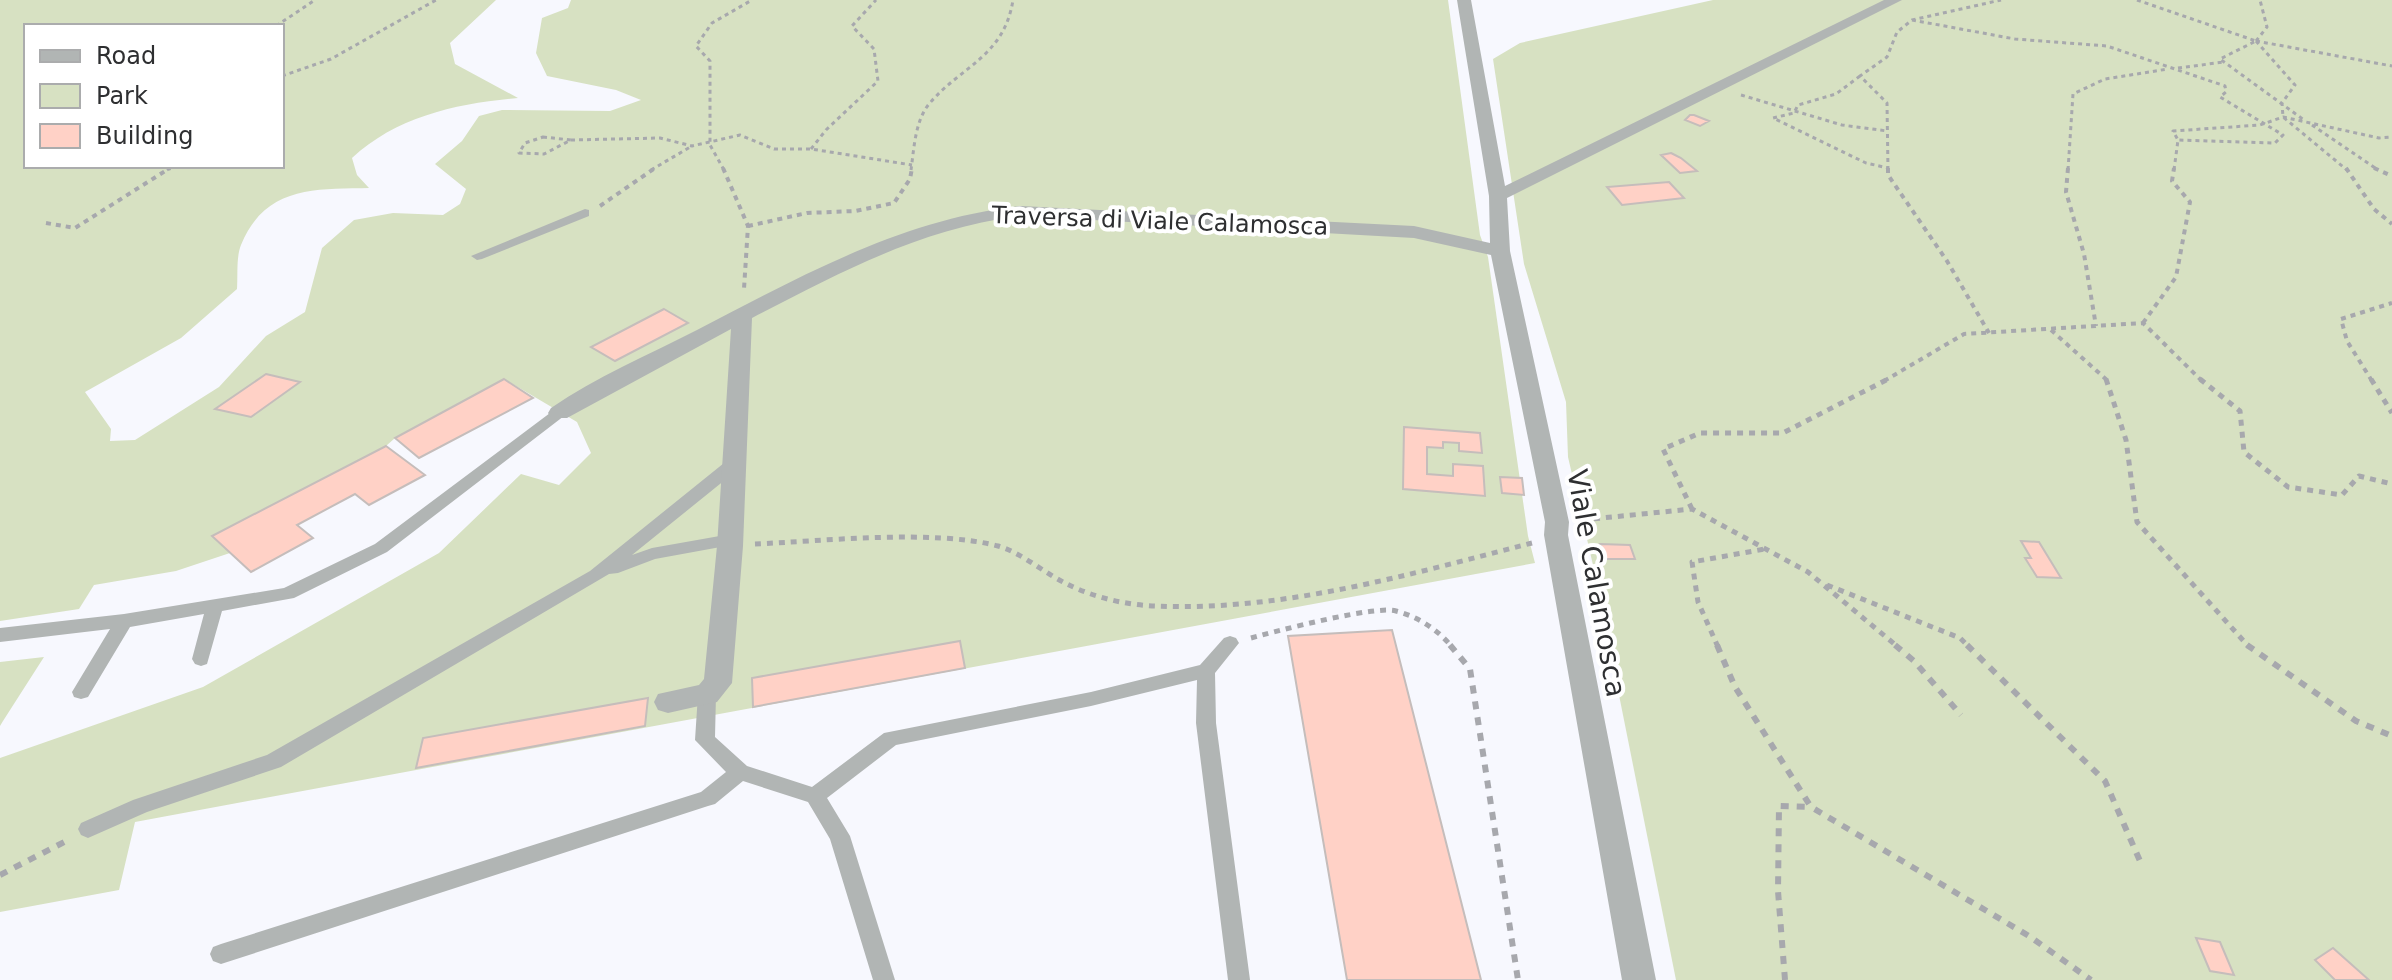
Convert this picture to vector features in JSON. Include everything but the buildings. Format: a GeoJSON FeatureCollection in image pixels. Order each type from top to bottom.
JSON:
{"type":"FeatureCollection","features":[{"type":"Feature","properties":{"kind":"street","name":"Viale Calamosca"},"geometry":{"type":"LineString","coordinates":[[1464,0],[1498,196],[1500,251],[1557,529],[1639,980]]}},
{"type":"Feature","properties":{"kind":"street"},"geometry":{"type":"LineString","coordinates":[[1498,196],[1895,0]]}},
{"type":"Feature","properties":{"kind":"street","name":"Traversa di Viale Calamosca"},"geometry":{"type":"LineString","coordinates":[[559,413],[742,314],[904,234],[934,224],[992,213],[1036,212],[1414,232],[1500,251]]}},
{"type":"Feature","properties":{"kind":"street"},"geometry":{"type":"LineString","coordinates":[[668,702],[707,694],[718,683],[731,543],[742,314]]}},
{"type":"Feature","properties":{"kind":"lane"},"geometry":{"type":"LineString","coordinates":[[477,256],[585,213]]}},
{"type":"Feature","properties":{"kind":"lane"},"geometry":{"type":"LineString","coordinates":[[0,635],[124,621],[288,594],[381,548],[559,413]]}},
{"type":"Feature","properties":{"kind":"lane"},"geometry":{"type":"LineString","coordinates":[[88,829],[140,806],[274,761],[596,575],[735,463]]}},
{"type":"Feature","properties":{"kind":"lane"},"geometry":{"type":"LineString","coordinates":[[596,575],[652,554],[731,543]]}},
{"type":"Feature","properties":{"kind":"lane"},"geometry":{"type":"LineString","coordinates":[[201,659],[214,608]]}},
{"type":"Feature","properties":{"kind":"lane"},"geometry":{"type":"LineString","coordinates":[[81,692],[124,621]]}},
{"type":"Feature","properties":{"kind":"lane"},"geometry":{"type":"LineString","coordinates":[[815,796],[891,738],[1091,699],[1206,671],[1230,643]]}},
{"type":"Feature","properties":{"kind":"lane"},"geometry":{"type":"LineString","coordinates":[[1206,671],[1206,723],[1239,980]]}},
{"type":"Feature","properties":{"kind":"lane"},"geometry":{"type":"LineString","coordinates":[[707,694],[705,740],[740,772],[815,796],[840,836],[884,980]]}},
{"type":"Feature","properties":{"kind":"lane"},"geometry":{"type":"LineString","coordinates":[[221,954],[708,798],[740,772]]}},
{"type":"Feature","properties":{"kind":"path"},"geometry":{"type":"LineString","coordinates":[[279,24],[315,0]]}},
{"type":"Feature","properties":{"kind":"path"},"geometry":{"type":"LineString","coordinates":[[284,75],[331,59],[436,0]]}},
{"type":"Feature","properties":{"kind":"path"},"geometry":{"type":"LineString","coordinates":[[742,314],[748,226],[733,186],[709,139],[713,108],[710,61],[696,46],[701,32],[752,0]]}},
{"type":"Feature","properties":{"kind":"path"},"geometry":{"type":"LineString","coordinates":[[811,149],[824,128],[865,96],[878,81],[874,49],[852,26],[876,0]]}},
{"type":"Feature","properties":{"kind":"path"},"geometry":{"type":"LineString","coordinates":[[748,226],[807,213],[855,211],[894,203],[910,179],[916,135],[928,105],[983,60],[1010,20],[1013,0]]}},
{"type":"Feature","properties":{"kind":"path"},"geometry":{"type":"LineString","coordinates":[[1794,113],[1798,105],[1836,94],[1887,57],[1897,32],[1912,20],[2001,0]]}},
{"type":"Feature","properties":{"kind":"path"},"geometry":{"type":"LineString","coordinates":[[2137,0],[2256,41],[2392,66]]}},
{"type":"Feature","properties":{"kind":"path"},"geometry":{"type":"LineString","coordinates":[[2260,0],[2267,27],[2256,41],[2220,59],[2368,165],[2392,176]]}},
{"type":"Feature","properties":{"kind":"path"},"geometry":{"type":"LineString","coordinates":[[1912,20],[2015,39],[2107,46],[2225,86],[2226,92],[2220,97],[2283,135],[2275,143],[2178,140]]}},
{"type":"Feature","properties":{"kind":"path"},"geometry":{"type":"LineString","coordinates":[[2256,41],[2295,85],[2282,103],[2283,117],[2339,162],[2353,176],[2372,212],[2392,224]]}},
{"type":"Feature","properties":{"kind":"path"},"geometry":{"type":"LineString","coordinates":[[2096,326],[2084,254],[2066,192],[2073,94],[2105,79],[2224,62]]}},
{"type":"Feature","properties":{"kind":"path"},"geometry":{"type":"LineString","coordinates":[[1860,76],[1887,103],[1888,175],[1947,261],[1989,333]]}},
{"type":"Feature","properties":{"kind":"path"},"geometry":{"type":"LineString","coordinates":[[1714,89],[1842,125],[1887,131]]}},
{"type":"Feature","properties":{"kind":"path"},"geometry":{"type":"LineString","coordinates":[[1794,113],[1773,118],[1866,163],[1888,168]]}},
{"type":"Feature","properties":{"kind":"path"},"geometry":{"type":"LineString","coordinates":[[2143,323],[2176,277],[2190,202],[2172,181],[2178,140],[2173,131],[2265,123],[2283,117],[2379,138],[2392,137]]}},
{"type":"Feature","properties":{"kind":"path"},"geometry":{"type":"LineString","coordinates":[[585,213],[609,201],[644,174],[709,139],[740,135],[774,149],[811,149],[912,165]]}},
{"type":"Feature","properties":{"kind":"path"},"geometry":{"type":"LineString","coordinates":[[571,140],[544,154],[519,153],[525,143],[543,137],[571,140],[660,138],[692,146]]}},
{"type":"Feature","properties":{"kind":"path"},"geometry":{"type":"LineString","coordinates":[[46,223],[75,228],[169,168]]}},
{"type":"Feature","properties":{"kind":"path"},"geometry":{"type":"LineString","coordinates":[[2392,303],[2341,319],[2347,341],[2392,413]]}},
{"type":"Feature","properties":{"kind":"path"},"geometry":{"type":"LineString","coordinates":[[1961,715],[1914,661],[1822,584],[1692,509],[1663,449],[1700,433],[1783,433],[1910,368],[1964,334],[2143,323],[2203,382],[2240,411],[2244,452],[2288,487],[2342,495],[2359,476],[2392,484]]}},
{"type":"Feature","properties":{"kind":"path"},"geometry":{"type":"LineString","coordinates":[[2050,329],[2110,383],[2126,440],[2137,522],[2251,650],[2356,721],[2392,736]]}},
{"type":"Feature","properties":{"kind":"path"},"geometry":{"type":"LineString","coordinates":[[731,543],[879,539],[975,541],[1002,547],[1068,585],[1106,599],[1155,606],[1263,601],[1410,574],[1557,529],[1692,509]]}},
{"type":"Feature","properties":{"kind":"path"},"geometry":{"type":"LineString","coordinates":[[1765,549],[1692,562],[1698,602],[1735,687],[1811,807],[2029,936],[2091,980]]}},
{"type":"Feature","properties":{"kind":"path"},"geometry":{"type":"LineString","coordinates":[[1822,584],[1960,638],[2105,781],[2140,861]]}},
{"type":"Feature","properties":{"kind":"path"},"geometry":{"type":"LineString","coordinates":[[1230,643],[1311,623],[1394,610],[1437,629],[1470,669],[1518,980]]}},
{"type":"Feature","properties":{"kind":"path"},"geometry":{"type":"LineString","coordinates":[[1785,980],[1778,891],[1779,806],[1811,807]]}},
{"type":"Feature","properties":{"kind":"path"},"geometry":{"type":"LineString","coordinates":[[0,875],[88,829]]}},
{"type":"Feature","properties":{"kind":"green space"},"geometry":{"type":"Polygon","coordinates":[[[0,0],[496,0],[450,43],[455,64],[518,98],[451,108],[409,122],[352,158],[357,175],[369,188],[311,191],[278,201],[264,211],[241,245],[237,289],[181,338],[85,392],[111,429],[110,441],[135,440],[219,387],[266,336],[305,312],[322,248],[354,220],[393,213],[443,215],[460,204],[466,189],[435,164],[462,141],[479,116],[502,110],[610,111],[641,100],[616,90],[547,76],[536,53],[542,18],[568,8],[571,0],[1448,0],[1480,235],[1488,257],[1528,536],[1535,563],[135,822],[119,890],[0,912],[0,758],[203,687],[439,553],[521,474],[559,485],[591,453],[577,422],[504,379],[395,438],[386,446],[212,536],[230,553],[176,571],[94,585],[79,609],[0,621],[0,0]]]}},
{"type":"Feature","properties":{"kind":"green space"},"geometry":{"type":"Polygon","coordinates":[[[1713,0],[2392,0],[2392,980],[1676,980],[1593,565],[1568,457],[1566,402],[1524,264],[1493,59],[1520,43],[1713,0]]]}},
{"type":"Feature","properties":{"kind":"green space"},"geometry":{"type":"Polygon","coordinates":[[[44,657],[3,721],[0,726],[0,662],[44,657]]]}}]}
